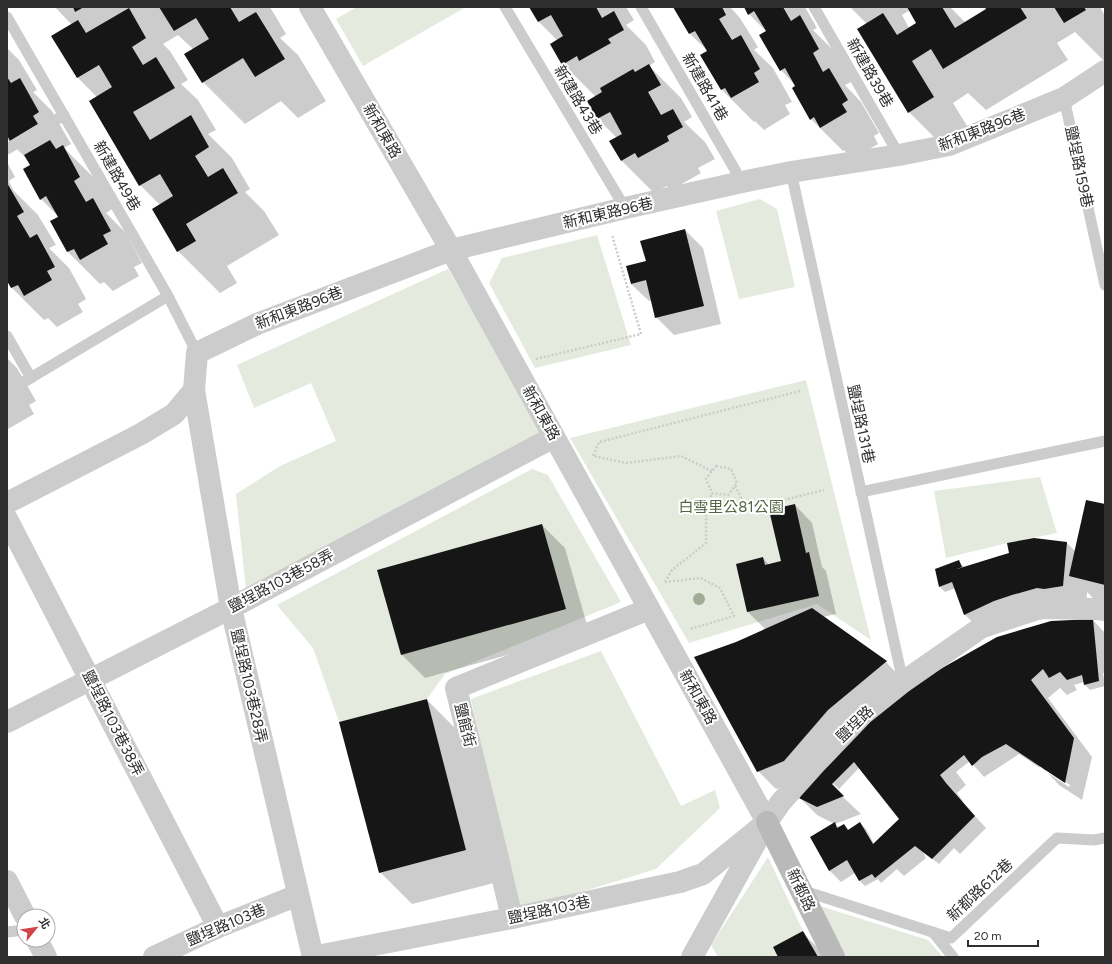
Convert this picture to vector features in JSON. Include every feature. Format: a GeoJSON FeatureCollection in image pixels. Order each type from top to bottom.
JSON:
{"type":"FeatureCollection","features":[{"type":"Feature","properties":{"kind":"street","name":"新和東路"},"geometry":{"type":"LineString","coordinates":[[310,7],[451,250],[767,822]]}},
{"type":"Feature","properties":{"kind":"street"},"geometry":{"type":"LineString","coordinates":[[1064,98],[1105,71]]}},
{"type":"Feature","properties":{"kind":"street","name":"新和東路96巷"},"geometry":{"type":"LineString","coordinates":[[197,353],[257,324],[451,250],[742,182],[791,172],[899,155],[949,145],[1064,98]]}},
{"type":"Feature","properties":{"kind":"street"},"geometry":{"type":"LineString","coordinates":[[7,502],[141,434],[174,414],[194,390],[197,353]]}},
{"type":"Feature","properties":{"kind":"street","name":"鹽埕路103巷28弄"},"geometry":{"type":"LineString","coordinates":[[194,390],[231,608],[313,957]]}},
{"type":"Feature","properties":{"kind":"street","name":"鹽埕路103巷58弄"},"geometry":{"type":"LineString","coordinates":[[7,722],[231,608],[554,437]]}},
{"type":"Feature","properties":{"kind":"street","name":"鹽埕路103巷38弄"},"geometry":{"type":"LineString","coordinates":[[7,519],[218,927]]}},
{"type":"Feature","properties":{"kind":"street","name":"鹽埕路"},"geometry":{"type":"LineString","coordinates":[[692,957],[767,822],[781,802],[863,714],[903,682],[982,627],[1041,608],[1105,610]]}},
{"type":"Feature","properties":{"kind":"street","name":"鹽館街"},"geometry":{"type":"LineString","coordinates":[[512,918],[456,688],[649,609]]}},
{"type":"Feature","properties":{"kind":"street","name":"鹽埕路103巷"},"geometry":{"type":"LineString","coordinates":[[313,957],[512,918],[680,882],[703,874],[767,822]]}},
{"type":"Feature","properties":{"kind":"street","name":"新都路"},"geometry":{"type":"LineString","coordinates":[[767,822],[834,957]]}},
{"type":"Feature","properties":{"kind":"street"},"geometry":{"type":"LineString","coordinates":[[7,881],[21,908]]}},
{"type":"Feature","properties":{"kind":"street","name":"鹽埕路103巷"},"geometry":{"type":"LineString","coordinates":[[154,957],[218,927],[298,895]]}},
{"type":"Feature","properties":{"kind":"street"},"geometry":{"type":"LineString","coordinates":[[41,948],[46,957]]}},
{"type":"Feature","properties":{"kind":"lane","name":"新建路43巷"},"geometry":{"type":"LineString","coordinates":[[505,7],[615,211]]}},
{"type":"Feature","properties":{"kind":"lane","name":"新建路41巷"},"geometry":{"type":"LineString","coordinates":[[641,7],[742,182]]}},
{"type":"Feature","properties":{"kind":"lane","name":"新建路39巷"},"geometry":{"type":"LineString","coordinates":[[814,7],[899,155]]}},
{"type":"Feature","properties":{"kind":"lane","name":"新建路49巷"},"geometry":{"type":"LineString","coordinates":[[7,17],[168,296],[197,353]]}},
{"type":"Feature","properties":{"kind":"lane","name":"鹽埕路159巷"},"geometry":{"type":"LineString","coordinates":[[1064,98],[1105,285]]}},
{"type":"Feature","properties":{"kind":"lane"},"geometry":{"type":"LineString","coordinates":[[7,149],[64,115]]}},
{"type":"Feature","properties":{"kind":"lane","name":"鹽埕路131巷"},"geometry":{"type":"LineString","coordinates":[[791,172],[903,682]]}},
{"type":"Feature","properties":{"kind":"lane"},"geometry":{"type":"LineString","coordinates":[[7,392],[168,296]]}},
{"type":"Feature","properties":{"kind":"lane"},"geometry":{"type":"LineString","coordinates":[[7,336],[31,378]]}},
{"type":"Feature","properties":{"kind":"lane"},"geometry":{"type":"LineString","coordinates":[[861,492],[1105,441]]}},
{"type":"Feature","properties":{"kind":"lane","name":"新都路612巷"},"geometry":{"type":"LineString","coordinates":[[800,889],[951,938],[1057,838],[1094,840],[1105,838]]}},
{"type":"Feature","properties":{"kind":"lane"},"geometry":{"type":"LineString","coordinates":[[933,932],[953,957]]}},
{"type":"Feature","properties":{"kind":"path"},"geometry":{"type":"LineString","coordinates":[[514,364],[641,334],[615,211]]}},
{"type":"Feature","properties":{"kind":"path"},"geometry":{"type":"LineString","coordinates":[[712,471],[681,456],[626,463],[592,456],[599,442],[800,391]]}},
{"type":"Feature","properties":{"kind":"path"},"geometry":{"type":"LineString","coordinates":[[690,629],[734,616],[720,588],[700,578],[664,582],[672,570],[706,543],[706,513],[712,493],[706,479],[716,466],[731,469],[737,483],[728,495],[712,493]]}},
{"type":"Feature","properties":{"kind":"path"},"geometry":{"type":"LineString","coordinates":[[735,486],[747,508],[824,490]]}},
{"type":"Feature","properties":{"kind":"green space"},"geometry":{"type":"Polygon","coordinates":[[[357,7],[466,7],[363,66],[336,19],[357,7]]]}},
{"type":"Feature","properties":{"kind":"green space"},"geometry":{"type":"Polygon","coordinates":[[[760,199],[777,209],[795,287],[739,299],[716,211],[760,199]]]}},
{"type":"Feature","properties":{"kind":"green space"},"geometry":{"type":"Polygon","coordinates":[[[597,235],[631,345],[535,368],[489,283],[502,258],[597,235]]]}},
{"type":"Feature","properties":{"kind":"green space"},"geometry":{"type":"Polygon","coordinates":[[[448,269],[546,437],[246,590],[236,494],[280,466],[336,441],[311,383],[254,408],[237,365],[448,269]]]}},
{"type":"Feature","properties":{"kind":"green space","name":"白雪里公81公園"},"geometry":{"type":"Polygon","coordinates":[[[806,380],[871,640],[817,604],[689,643],[570,438],[806,380]]]}},
{"type":"Feature","properties":{"kind":"green space"},"geometry":{"type":"Polygon","coordinates":[[[532,469],[548,475],[621,602],[445,674],[427,699],[339,722],[313,648],[277,605],[532,469]]]}},
{"type":"Feature","properties":{"kind":"green space"},"geometry":{"type":"Polygon","coordinates":[[[1040,477],[1057,533],[1007,543],[946,558],[934,491],[1040,477]]]}},
{"type":"Feature","properties":{"kind":"green space"},"geometry":{"type":"Polygon","coordinates":[[[601,651],[681,806],[715,790],[720,808],[656,869],[516,912],[471,699],[601,651]]]}},
{"type":"Feature","properties":{"kind":"green space"},"geometry":{"type":"Polygon","coordinates":[[[768,857],[803,931],[773,947],[778,957],[718,957],[711,945],[768,857]]]}},
{"type":"Feature","properties":{"kind":"green space"},"geometry":{"type":"Polygon","coordinates":[[[820,906],[928,940],[943,957],[844,957],[820,906]]]}},
{"type":"Feature","properties":{"kind":"building"},"geometry":{"type":"Polygon","coordinates":[[[73,7],[84,7],[75,12],[73,7]]]}},
{"type":"Feature","properties":{"kind":"building"},"geometry":{"type":"Polygon","coordinates":[[[159,7],[230,7],[239,22],[256,12],[285,59],[255,77],[243,58],[202,83],[184,54],[209,39],[196,18],[174,31],[159,7]]]}},
{"type":"Feature","properties":{"kind":"building"},"geometry":{"type":"Polygon","coordinates":[[[529,7],[596,7],[602,18],[614,11],[624,30],[608,39],[611,43],[579,61],[577,56],[562,65],[550,44],[563,36],[551,15],[538,22],[529,7]]]}},
{"type":"Feature","properties":{"kind":"building"},"geometry":{"type":"Polygon","coordinates":[[[673,7],[722,7],[726,15],[719,19],[732,40],[741,35],[760,69],[754,73],[759,82],[731,98],[725,88],[721,90],[700,55],[707,51],[695,31],[689,34],[673,7]]]}},
{"type":"Feature","properties":{"kind":"building"},"geometry":{"type":"Polygon","coordinates":[[[744,7],[783,7],[791,21],[800,15],[819,49],[813,53],[823,72],[829,68],[848,100],[842,104],[847,112],[820,128],[814,117],[810,120],[792,88],[795,86],[785,68],[780,71],[759,35],[766,31],[754,11],[748,15],[744,7]]]}},
{"type":"Feature","properties":{"kind":"building"},"geometry":{"type":"Polygon","coordinates":[[[907,7],[942,7],[955,28],[986,9],[985,7],[1020,7],[1027,18],[943,69],[931,49],[912,61],[934,97],[908,113],[857,29],[883,13],[897,35],[916,23],[907,7]]]}},
{"type":"Feature","properties":{"kind":"building"},"geometry":{"type":"Polygon","coordinates":[[[1054,7],[1084,7],[1086,10],[1064,23],[1054,7]]]}},
{"type":"Feature","properties":{"kind":"building"},"geometry":{"type":"Polygon","coordinates":[[[129,8],[146,38],[132,47],[143,65],[156,57],[175,88],[133,112],[150,140],[191,115],[209,147],[195,156],[208,177],[223,168],[238,193],[186,224],[196,241],[177,252],[152,209],[173,196],[160,174],[139,186],[89,101],[112,87],[99,65],[77,78],[51,36],[78,20],[86,33],[129,8]]]}},
{"type":"Feature","properties":{"kind":"building"},"geometry":{"type":"Polygon","coordinates":[[[649,64],[661,85],[648,92],[661,115],[673,109],[683,127],[667,136],[669,141],[638,158],[635,153],[621,161],[609,141],[622,134],[610,112],[597,119],[587,101],[602,92],[600,88],[633,69],[635,72],[649,64]]]}},
{"type":"Feature","properties":{"kind":"building"},"geometry":{"type":"Polygon","coordinates":[[[7,77],[11,83],[20,78],[39,112],[33,116],[38,124],[10,141],[7,135],[7,77]]]}},
{"type":"Feature","properties":{"kind":"building"},"geometry":{"type":"Polygon","coordinates":[[[50,140],[56,149],[63,145],[80,177],[74,181],[86,202],[93,198],[111,231],[103,235],[108,244],[80,260],[74,249],[67,252],[50,221],[58,217],[46,196],[40,200],[23,169],[30,165],[24,155],[50,140]]]}},
{"type":"Feature","properties":{"kind":"building"},"geometry":{"type":"Polygon","coordinates":[[[7,183],[24,212],[17,216],[30,238],[37,234],[55,267],[47,271],[52,280],[24,296],[18,285],[11,288],[7,281],[7,183]]]}},
{"type":"Feature","properties":{"kind":"building"},"geometry":{"type":"Polygon","coordinates":[[[685,229],[704,306],[655,318],[646,280],[631,284],[626,266],[646,261],[640,241],[685,229]]]}},
{"type":"Feature","properties":{"kind":"building"},"geometry":{"type":"Polygon","coordinates":[[[1086,500],[1105,504],[1105,585],[1069,576],[1086,500]]]}},
{"type":"Feature","properties":{"kind":"building"},"geometry":{"type":"Polygon","coordinates":[[[795,504],[806,553],[809,552],[819,596],[747,612],[736,564],[763,557],[765,565],[781,561],[769,510],[795,504]]]}},
{"type":"Feature","properties":{"kind":"building"},"geometry":{"type":"Polygon","coordinates":[[[542,524],[566,609],[401,655],[377,570],[542,524]]]}},
{"type":"Feature","properties":{"kind":"building"},"geometry":{"type":"Polygon","coordinates":[[[1034,538],[1067,542],[1063,586],[1044,589],[1037,588],[1012,595],[994,601],[964,615],[952,582],[939,587],[935,569],[959,560],[962,567],[957,569],[1009,553],[1007,543],[1034,538]]]}},
{"type":"Feature","properties":{"kind":"building"},"geometry":{"type":"Polygon","coordinates":[[[812,608],[887,661],[828,710],[784,761],[757,772],[694,657],[736,642],[812,608]]]}},
{"type":"Feature","properties":{"kind":"building"},"geometry":{"type":"Polygon","coordinates":[[[1093,619],[1099,681],[1084,685],[1082,675],[1067,680],[1060,672],[1049,678],[1043,669],[1031,680],[1074,738],[1065,783],[1006,744],[982,757],[972,766],[964,755],[940,775],[975,816],[932,859],[915,846],[875,878],[872,874],[859,881],[847,860],[829,871],[810,837],[835,822],[837,828],[844,824],[848,830],[860,822],[873,844],[899,819],[854,762],[832,784],[844,796],[817,807],[799,798],[850,732],[928,676],[997,637],[1051,621],[1093,619]]]}},
{"type":"Feature","properties":{"kind":"building"},"geometry":{"type":"Polygon","coordinates":[[[427,699],[466,850],[379,873],[339,722],[427,699]]]}},
{"type":"Feature","properties":{"kind":"building"},"geometry":{"type":"Polygon","coordinates":[[[803,931],[818,957],[778,957],[773,947],[803,931]]]}}]}
